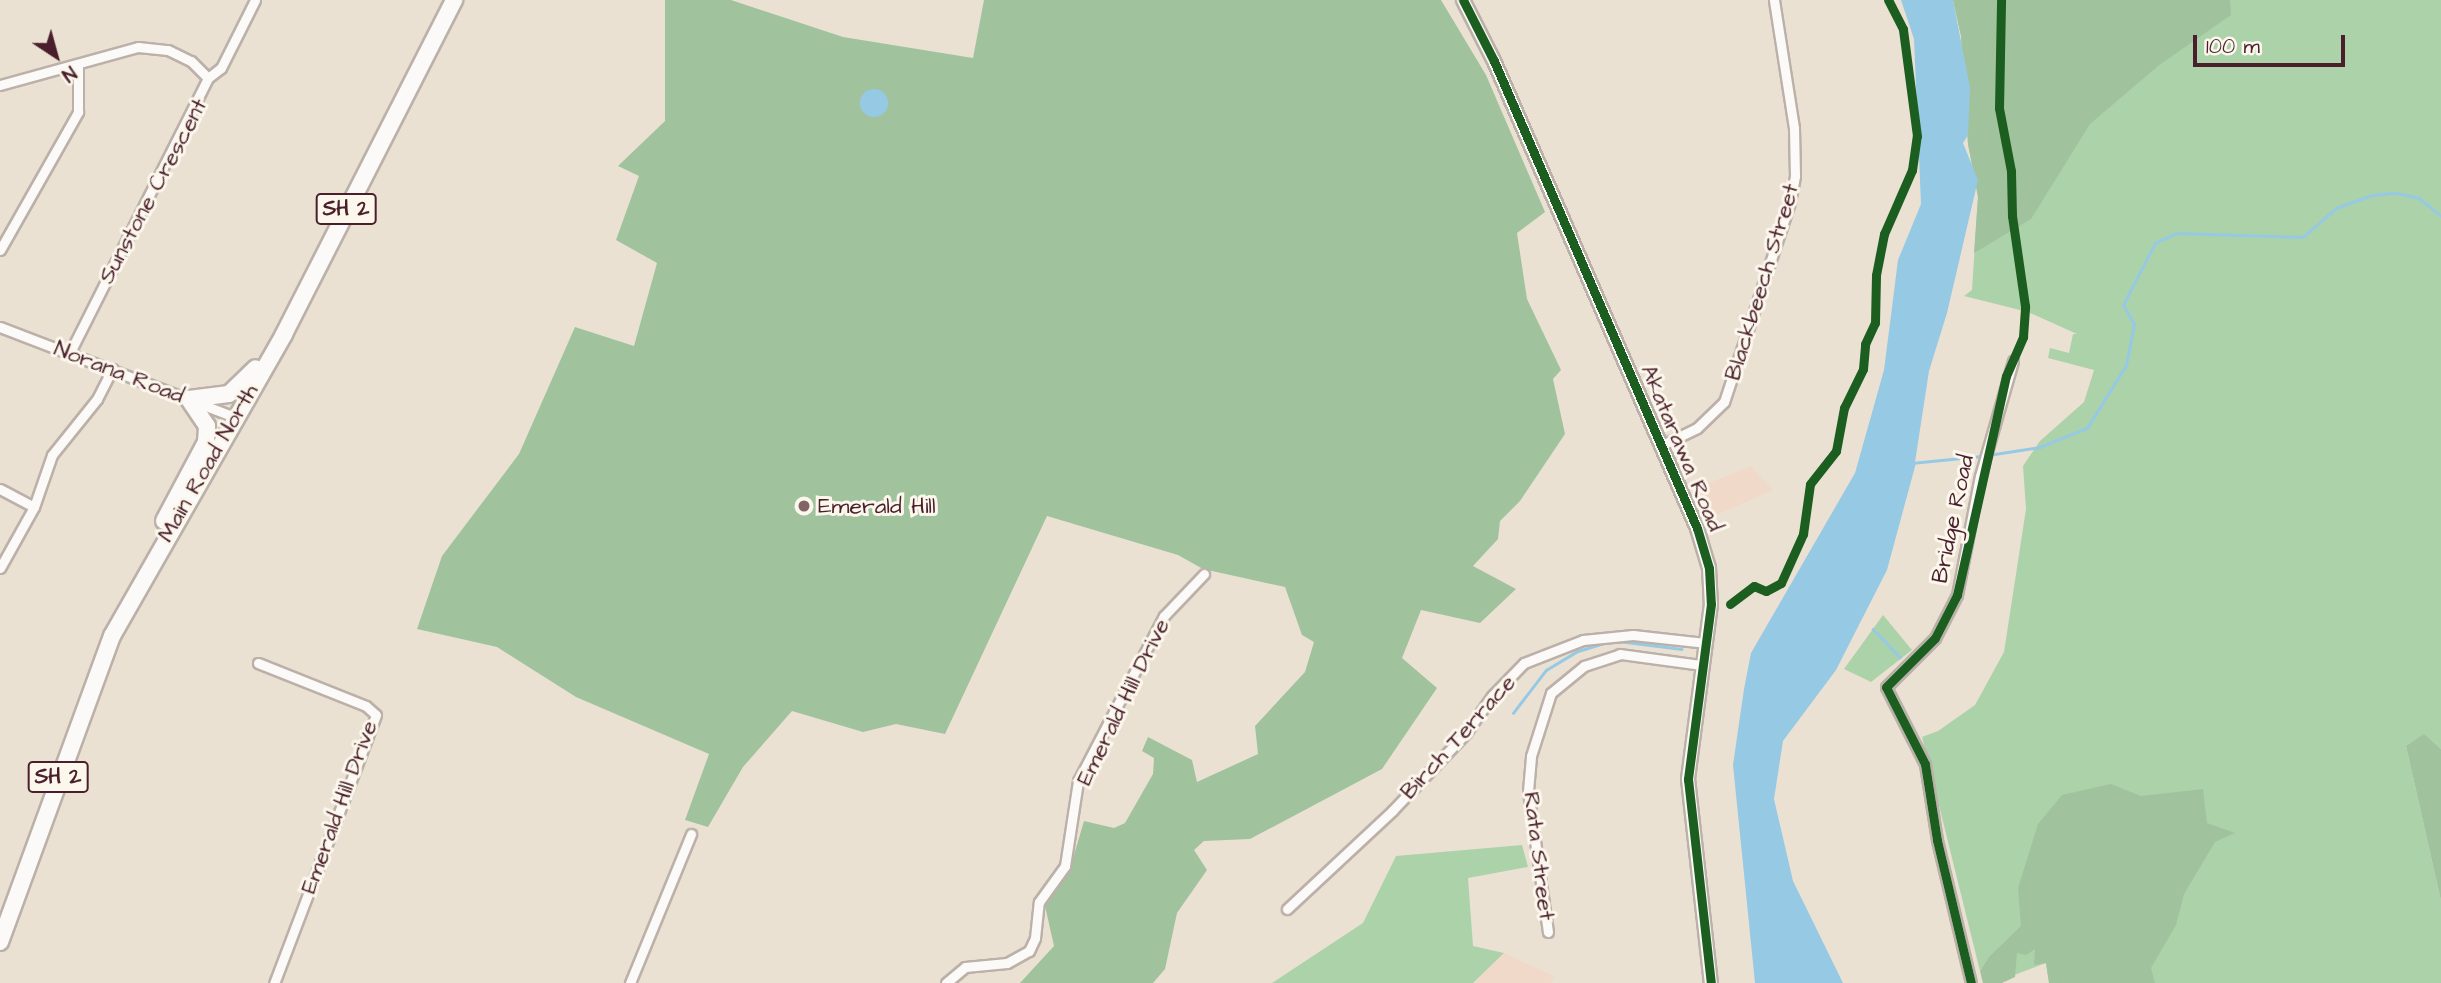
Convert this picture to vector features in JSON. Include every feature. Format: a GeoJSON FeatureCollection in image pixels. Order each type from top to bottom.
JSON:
{"type":"FeatureCollection","features":[{"type":"Feature","properties":{"kind":"highway","name":"Main Road North"},"geometry":{"type":"LineString","coordinates":[[0,942],[90,687],[152,559],[237,418],[454,0]]}},
{"type":"Feature","properties":{"kind":"highway"},"geometry":{"type":"LineString","coordinates":[[152,559],[156,536],[206,442],[207,426],[189,399],[229,394],[271,353]]}},
{"type":"Feature","properties":{"kind":"street"},"geometry":{"type":"LineString","coordinates":[[208,78],[220,68],[255,0]]}},
{"type":"Feature","properties":{"kind":"street","name":"Akatarawa Road"},"geometry":{"type":"LineString","coordinates":[[1463,0],[1494,61],[1698,528],[1709,568],[1711,604],[1701,665],[1688,793],[1712,983]]}},
{"type":"Feature","properties":{"kind":"street","name":"Blackbeech Street"},"geometry":{"type":"LineString","coordinates":[[1660,446],[1697,428],[1724,402],[1790,202],[1796,167],[1794,128],[1774,0]]}},
{"type":"Feature","properties":{"kind":"street","name":"Sunstone Crescent"},"geometry":{"type":"LineString","coordinates":[[0,85],[124,49],[149,47],[191,61],[208,78],[70,352]]}},
{"type":"Feature","properties":{"kind":"street"},"geometry":{"type":"LineString","coordinates":[[0,250],[78,112],[78,64]]}},
{"type":"Feature","properties":{"kind":"street","name":"Norana Road"},"geometry":{"type":"LineString","coordinates":[[0,327],[237,418]]}},
{"type":"Feature","properties":{"kind":"street","name":"Bridge Road"},"geometry":{"type":"LineString","coordinates":[[1971,983],[1937,840],[1925,764],[1886,687],[1935,638],[1954,604],[1965,566],[1980,476],[2013,361]]}},
{"type":"Feature","properties":{"kind":"street"},"geometry":{"type":"LineString","coordinates":[[0,568],[34,507],[52,455],[97,399],[112,369]]}},
{"type":"Feature","properties":{"kind":"street"},"geometry":{"type":"LineString","coordinates":[[0,489],[34,507]]}},
{"type":"Feature","properties":{"kind":"street","name":"Emerald Hill Drive"},"geometry":{"type":"LineString","coordinates":[[946,983],[965,967],[1007,963],[1029,951],[1035,939],[1039,902],[1065,866],[1078,781],[1164,616],[1204,574]]}},
{"type":"Feature","properties":{"kind":"street","name":"Birch Terrace"},"geometry":{"type":"LineString","coordinates":[[1287,909],[1392,811],[1466,733],[1492,696],[1524,663],[1583,640],[1633,635],[1705,643]]}},
{"type":"Feature","properties":{"kind":"street","name":"Rata Street"},"geometry":{"type":"LineString","coordinates":[[1548,932],[1528,791],[1531,756],[1551,693],[1584,666],[1620,654],[1701,665]]}},
{"type":"Feature","properties":{"kind":"street","name":"Emerald Hill Drive"},"geometry":{"type":"LineString","coordinates":[[258,663],[366,706],[376,715],[274,983]]}},
{"type":"Feature","properties":{"kind":"street"},"geometry":{"type":"LineString","coordinates":[[630,983],[691,834]]}},
{"type":"Feature","properties":{"kind":"shaded area"},"geometry":{"type":"Polygon","coordinates":[[[1751,466],[1773,490],[1707,519],[1694,489],[1751,466]]]}},
{"type":"Feature","properties":{"kind":"shaded area"},"geometry":{"type":"Polygon","coordinates":[[[1504,953],[1554,976],[1551,983],[1473,983],[1504,953]]]}},
{"type":"Feature","properties":{"kind":"green space"},"geometry":{"type":"Polygon","coordinates":[[[665,0],[731,0],[843,37],[973,58],[984,0],[1441,0],[1486,75],[1545,212],[1517,233],[1527,299],[1561,370],[1553,379],[1565,434],[1520,501],[1500,521],[1498,539],[1473,566],[1516,589],[1480,623],[1421,610],[1402,658],[1437,688],[1382,769],[1250,839],[1204,841],[1194,850],[1207,870],[1177,913],[1165,969],[1153,983],[1020,983],[1054,946],[1045,906],[1071,865],[1084,821],[1114,828],[1125,823],[1153,774],[1154,758],[1142,751],[1148,737],[1192,760],[1197,782],[1258,754],[1255,726],[1305,672],[1314,642],[1302,635],[1285,587],[1203,569],[1178,555],[1047,516],[945,734],[896,724],[863,732],[792,711],[743,767],[708,827],[685,820],[709,754],[576,697],[497,647],[417,629],[442,556],[519,454],[575,327],[634,346],[657,263],[616,240],[639,176],[618,166],[665,121],[665,0]]]}},
{"type":"Feature","properties":{"kind":"green space"},"geometry":{"type":"Polygon","coordinates":[[[1953,0],[2441,0],[2441,749],[2424,735],[2406,746],[2441,901],[2441,983],[2049,983],[2046,963],[1996,982],[1988,958],[1980,971],[1922,737],[1938,731],[1975,705],[2004,652],[2026,509],[2023,466],[2040,441],[2084,402],[2094,370],[2048,358],[2050,348],[2069,353],[2073,334],[2077,334],[2028,312],[1964,296],[1972,290],[1978,197],[1968,144],[1961,36],[1953,0]]]}},
{"type":"Feature","properties":{"kind":"green space"},"geometry":{"type":"Polygon","coordinates":[[[1953,0],[2230,0],[2231,15],[2158,66],[2090,124],[2031,219],[1974,253],[1978,197],[1968,144],[1961,36],[1953,0]]]}},
{"type":"Feature","properties":{"kind":"green space"},"geometry":{"type":"Polygon","coordinates":[[[1883,615],[1912,650],[1871,682],[1844,669],[1883,615]]]}},
{"type":"Feature","properties":{"kind":"green space"},"geometry":{"type":"Polygon","coordinates":[[[2424,734],[2441,749],[2441,901],[2406,746],[2424,734]]]}},
{"type":"Feature","properties":{"kind":"green space"},"geometry":{"type":"Polygon","coordinates":[[[2111,784],[2141,796],[2203,789],[2207,823],[2235,833],[2215,842],[2184,894],[2176,925],[2151,968],[2155,983],[2049,983],[2046,963],[2034,965],[2035,949],[2026,955],[2017,953],[2015,977],[2002,983],[1983,983],[1980,971],[1988,958],[2021,926],[2018,888],[2038,824],[2062,795],[2111,784]]]}},
{"type":"Feature","properties":{"kind":"green space"},"geometry":{"type":"Polygon","coordinates":[[[1522,845],[1528,867],[1468,878],[1473,946],[1504,953],[1473,983],[1272,983],[1363,923],[1396,856],[1522,845]]]}},
{"type":"Feature","properties":{"kind":"water"},"geometry":{"type":"Polygon","coordinates":[[[1901,0],[1953,0],[1970,88],[1968,135],[1963,143],[1978,180],[1947,313],[1929,371],[1915,462],[1910,463],[1916,463],[1887,570],[1836,670],[1783,741],[1774,799],[1793,881],[1843,983],[1755,983],[1733,765],[1744,689],[1751,653],[1855,473],[1884,370],[1898,260],[1921,204],[1914,39],[1901,0]]]}},
{"type":"Feature","properties":{"kind":"water"},"geometry":{"type":"Polygon","coordinates":[[[874,89],[884,93],[888,103],[884,113],[874,117],[864,113],[860,103],[864,93],[874,89]]]}},
{"type":"Feature","properties":{"kind":"waterway"},"geometry":{"type":"LineString","coordinates":[[1988,455],[2040,447],[2087,428],[2126,365],[2134,324],[2123,305],[2155,243],[2176,233],[2303,237],[2336,208],[2372,195],[2396,193],[2419,198],[2441,216]]}},
{"type":"Feature","properties":{"kind":"waterway"},"geometry":{"type":"LineString","coordinates":[[1901,464],[1982,456]]}},
{"type":"Feature","properties":{"kind":"waterway"},"geometry":{"type":"LineString","coordinates":[[1873,629],[1900,657]]}},
{"type":"Feature","properties":{"kind":"waterway"},"geometry":{"type":"LineString","coordinates":[[1618,641],[1682,649]]}},
{"type":"Feature","properties":{"kind":"waterway"},"geometry":{"type":"LineString","coordinates":[[1513,713],[1546,670],[1578,651],[1608,642]]}},
{"type":"Feature","properties":{"kind":"cycle path"},"geometry":{"type":"LineString","coordinates":[[1463,0],[1494,61],[1697,528],[1709,568],[1711,604],[1688,779],[1711,983]]}},
{"type":"Feature","properties":{"kind":"cycle path"},"geometry":{"type":"LineString","coordinates":[[1730,604],[1754,586],[1766,591],[1781,583],[1803,534],[1810,484],[1836,451],[1844,408],[1863,369],[1865,344],[1875,323],[1876,275],[1884,234],[1912,170],[1917,136],[1903,29],[1888,0]]}},
{"type":"Feature","properties":{"kind":"cycle path"},"geometry":{"type":"LineString","coordinates":[[1971,983],[1937,840],[1925,764],[1886,687],[1935,638],[1957,595],[2006,376],[2023,337],[2025,306],[2012,216],[2011,171],[1999,108],[2001,0]]}},
{"type":"Feature","properties":{"kind":"place","name":"Emerald Hill"},"geometry":{"type":"Point","coordinates":[804,506]}}]}
